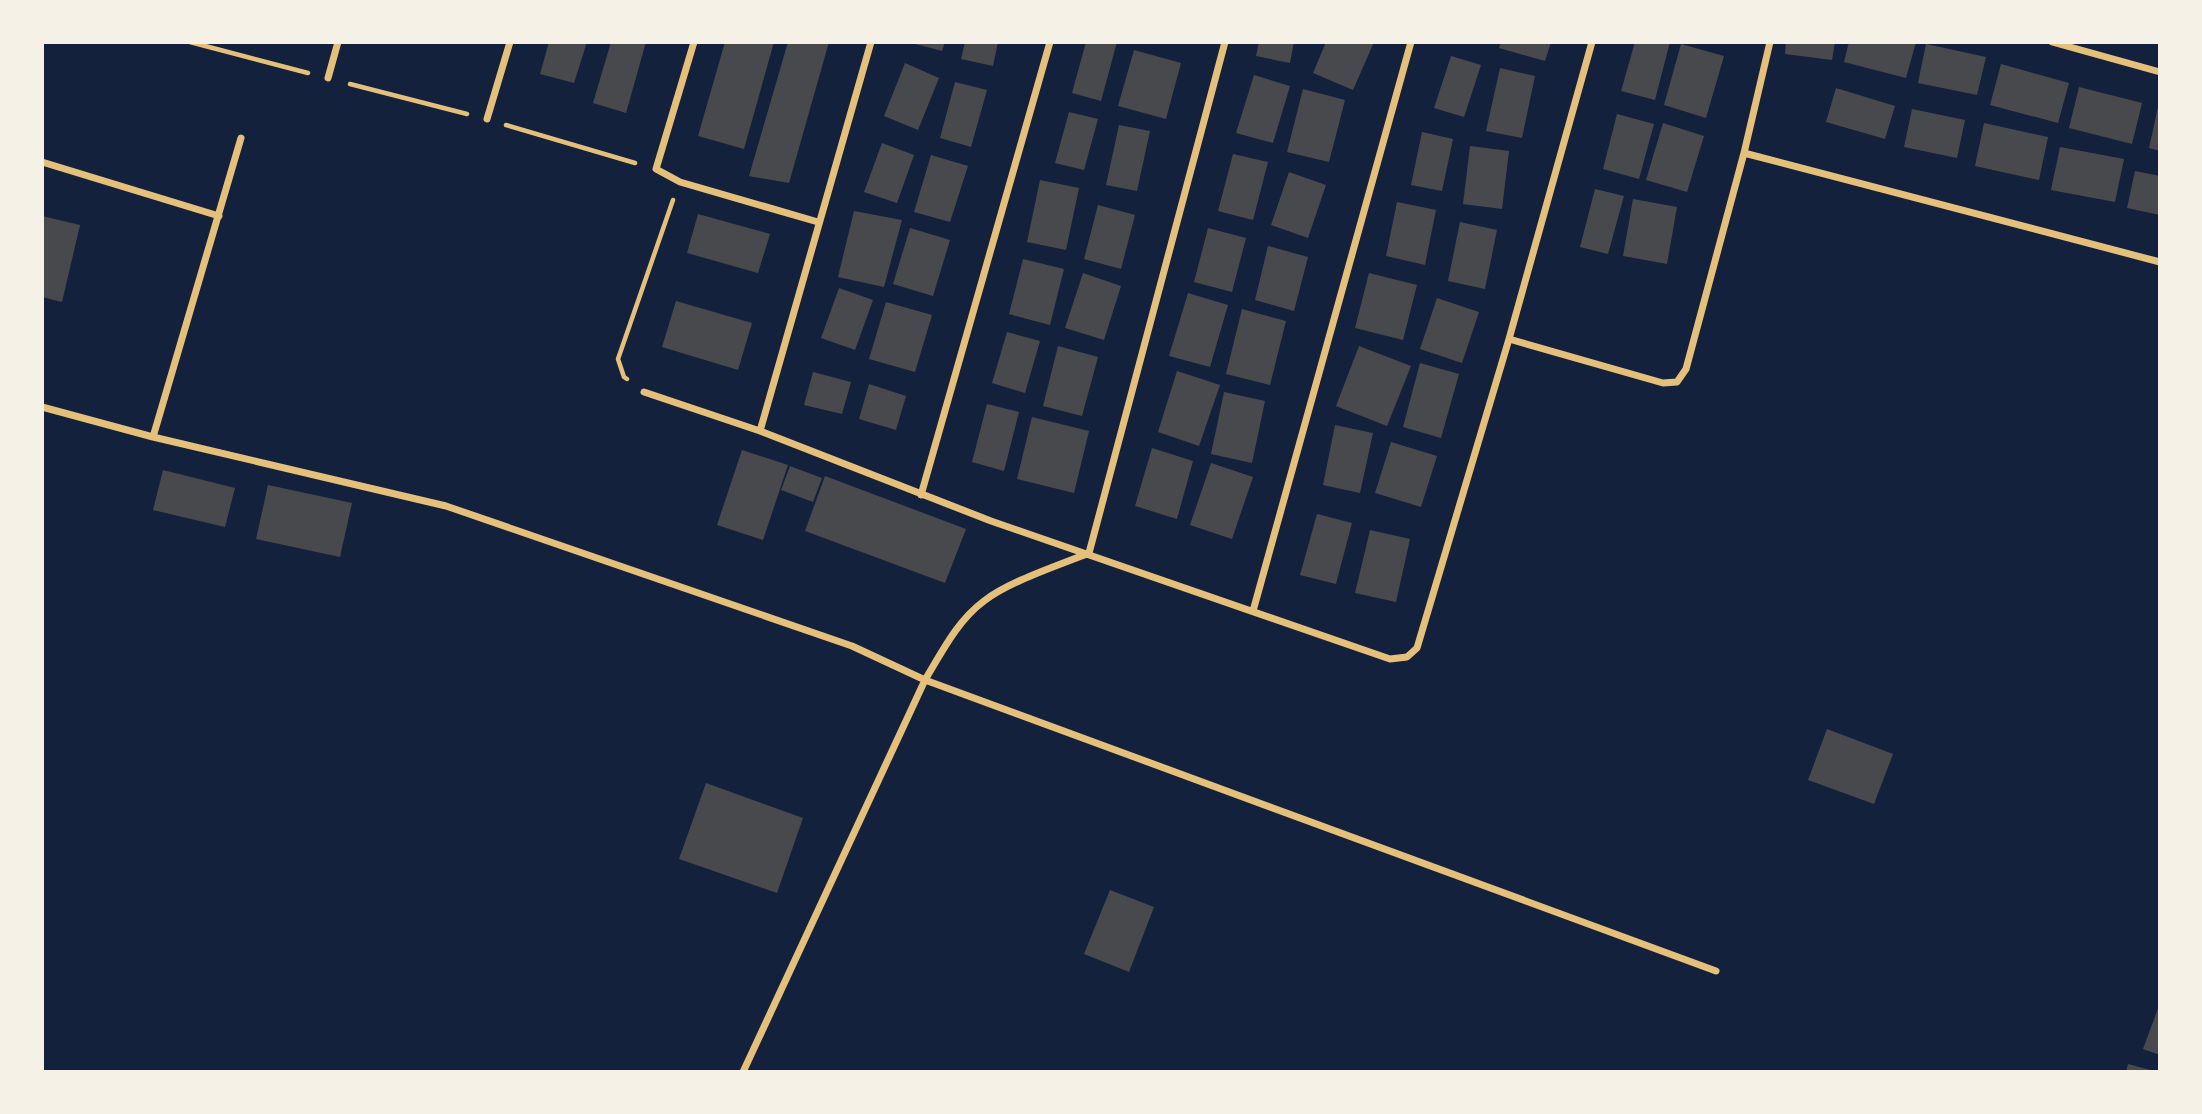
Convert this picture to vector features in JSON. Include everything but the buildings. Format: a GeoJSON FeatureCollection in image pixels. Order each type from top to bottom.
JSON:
{"type":"FeatureCollection","features":[{"type":"Feature","properties":{"kind":"street"},"geometry":{"type":"LineString","coordinates":[[328,78],[338,42]]}},
{"type":"Feature","properties":{"kind":"street"},"geometry":{"type":"LineString","coordinates":[[486,119],[510,42]]}},
{"type":"Feature","properties":{"kind":"street"},"geometry":{"type":"LineString","coordinates":[[694,42],[656,169],[680,182],[818,222]]}},
{"type":"Feature","properties":{"kind":"street"},"geometry":{"type":"LineString","coordinates":[[760,431],[871,42]]}},
{"type":"Feature","properties":{"kind":"street"},"geometry":{"type":"LineString","coordinates":[[921,495],[1049,42]]}},
{"type":"Feature","properties":{"kind":"street"},"geometry":{"type":"LineString","coordinates":[[1088,553],[1225,42]]}},
{"type":"Feature","properties":{"kind":"street"},"geometry":{"type":"LineString","coordinates":[[1253,611],[1411,42]]}},
{"type":"Feature","properties":{"kind":"street"},"geometry":{"type":"LineString","coordinates":[[644,392],[760,431],[990,521],[1390,659],[1407,657],[1417,648],[1509,339],[1592,42]]}},
{"type":"Feature","properties":{"kind":"street"},"geometry":{"type":"LineString","coordinates":[[1509,339],[1662,383],[1676,382],[1686,369],[1744,153],[1770,42]]}},
{"type":"Feature","properties":{"kind":"street"},"geometry":{"type":"LineString","coordinates":[[2052,42],[2160,72]]}},
{"type":"Feature","properties":{"kind":"street"},"geometry":{"type":"LineString","coordinates":[[153,437],[241,138]]}},
{"type":"Feature","properties":{"kind":"street"},"geometry":{"type":"LineString","coordinates":[[1744,153],[2160,261]]}},
{"type":"Feature","properties":{"kind":"street"},"geometry":{"type":"LineString","coordinates":[[42,162],[219,216]]}},
{"type":"Feature","properties":{"kind":"street"},"geometry":{"type":"LineString","coordinates":[[42,407],[153,437],[446,506],[852,646],[925,680],[1716,971]]}},
{"type":"Feature","properties":{"kind":"street"},"geometry":{"type":"LineString","coordinates":[[743,1072],[925,680],[954,632],[984,601],[1029,577],[1088,553]]}},
{"type":"Feature","properties":{"kind":"path"},"geometry":{"type":"LineString","coordinates":[[190,42],[486,119],[656,169]]}},
{"type":"Feature","properties":{"kind":"path"},"geometry":{"type":"LineString","coordinates":[[644,392],[624,377],[618,359],[680,182]]}}]}
